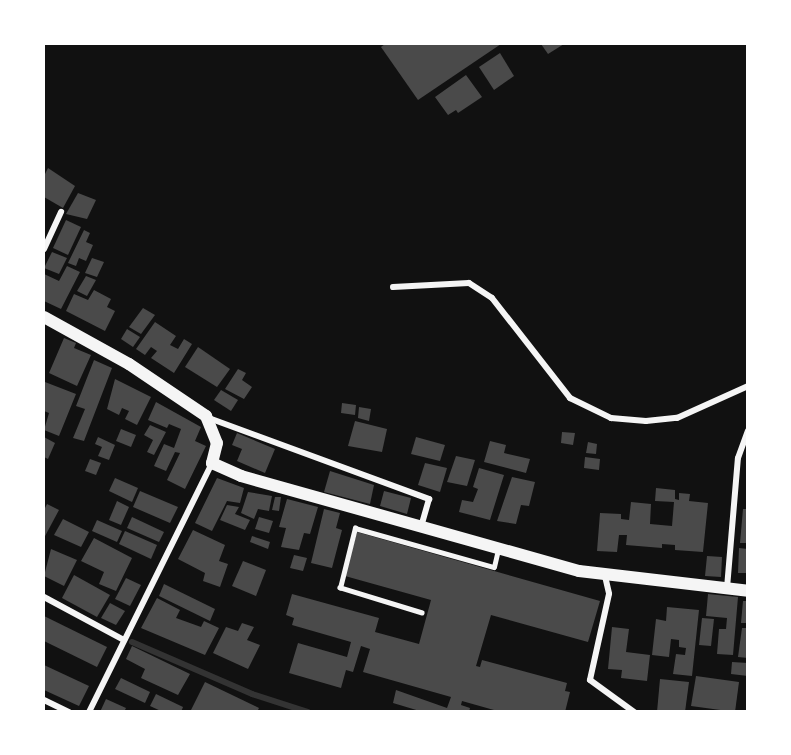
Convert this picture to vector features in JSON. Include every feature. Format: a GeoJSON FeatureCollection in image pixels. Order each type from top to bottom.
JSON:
{"type":"FeatureCollection","features":[{"type":"Feature","properties":{"kind":"main road"},"geometry":{"type":"LineString","coordinates":[[44,317],[113,354],[206,416],[217,443],[212,464],[263,483],[422,524],[604,576],[747,591]]}},
{"type":"Feature","properties":{"kind":"street"},"geometry":{"type":"LineString","coordinates":[[44,249],[61,212]]}},
{"type":"Feature","properties":{"kind":"street"},"geometry":{"type":"LineString","coordinates":[[393,287],[469,283],[492,298],[570,398],[611,418],[646,421],[677,418],[747,386]]}},
{"type":"Feature","properties":{"kind":"street"},"geometry":{"type":"LineString","coordinates":[[206,416],[429,499],[422,524]]}},
{"type":"Feature","properties":{"kind":"street"},"geometry":{"type":"LineString","coordinates":[[727,588],[738,458],[747,432]]}},
{"type":"Feature","properties":{"kind":"street"},"geometry":{"type":"LineString","coordinates":[[89,711],[212,464]]}},
{"type":"Feature","properties":{"kind":"street"},"geometry":{"type":"LineString","coordinates":[[604,576],[609,594],[590,680],[634,711]]}},
{"type":"Feature","properties":{"kind":"street"},"geometry":{"type":"LineString","coordinates":[[44,597],[124,640]]}},
{"type":"Feature","properties":{"kind":"street"},"geometry":{"type":"LineString","coordinates":[[44,700],[69,711]]}},
{"type":"Feature","properties":{"kind":"lane"},"geometry":{"type":"LineString","coordinates":[[422,613],[340,588],[355,528],[494,567],[499,547]]}},
{"type":"Feature","properties":{"kind":"building"},"geometry":{"type":"Polygon","coordinates":[[[385,44],[501,44],[418,100],[381,47],[385,44]]]}},
{"type":"Feature","properties":{"kind":"building"},"geometry":{"type":"Polygon","coordinates":[[[541,44],[564,44],[548,54],[541,44]]]}},
{"type":"Feature","properties":{"kind":"building"},"geometry":{"type":"Polygon","coordinates":[[[500,53],[514,76],[494,90],[479,67],[500,53]]]}},
{"type":"Feature","properties":{"kind":"building"},"geometry":{"type":"Polygon","coordinates":[[[466,75],[482,97],[458,113],[456,110],[448,115],[435,97],[466,75]]]}},
{"type":"Feature","properties":{"kind":"building"},"geometry":{"type":"Polygon","coordinates":[[[48,168],[75,186],[63,208],[44,197],[44,176],[48,168]]]}},
{"type":"Feature","properties":{"kind":"building"},"geometry":{"type":"Polygon","coordinates":[[[78,193],[96,200],[87,219],[66,214],[78,193]]]}},
{"type":"Feature","properties":{"kind":"building"},"geometry":{"type":"Polygon","coordinates":[[[66,220],[81,227],[68,255],[53,248],[66,220]]]}},
{"type":"Feature","properties":{"kind":"building"},"geometry":{"type":"Polygon","coordinates":[[[84,230],[90,233],[86,242],[93,245],[86,261],[79,258],[76,266],[68,263],[84,230]]]}},
{"type":"Feature","properties":{"kind":"building"},"geometry":{"type":"Polygon","coordinates":[[[52,252],[67,258],[59,274],[44,268],[52,252]]]}},
{"type":"Feature","properties":{"kind":"building"},"geometry":{"type":"Polygon","coordinates":[[[92,258],[104,262],[97,277],[85,273],[92,258]]]}},
{"type":"Feature","properties":{"kind":"building"},"geometry":{"type":"Polygon","coordinates":[[[67,266],[80,272],[61,309],[44,301],[44,274],[59,281],[67,266]]]}},
{"type":"Feature","properties":{"kind":"building"},"geometry":{"type":"Polygon","coordinates":[[[86,276],[96,280],[87,296],[77,291],[86,276]]]}},
{"type":"Feature","properties":{"kind":"building"},"geometry":{"type":"Polygon","coordinates":[[[94,290],[111,299],[107,307],[115,311],[105,331],[66,311],[74,294],[88,300],[94,290]]]}},
{"type":"Feature","properties":{"kind":"building"},"geometry":{"type":"Polygon","coordinates":[[[143,308],[155,315],[141,334],[129,327],[143,308]]]}},
{"type":"Feature","properties":{"kind":"building"},"geometry":{"type":"Polygon","coordinates":[[[155,322],[176,336],[170,345],[178,349],[184,339],[192,344],[174,373],[151,358],[157,351],[151,347],[145,355],[136,349],[155,322]]]}},
{"type":"Feature","properties":{"kind":"building"},"geometry":{"type":"Polygon","coordinates":[[[127,329],[140,337],[133,347],[121,339],[127,329]]]}},
{"type":"Feature","properties":{"kind":"building"},"geometry":{"type":"Polygon","coordinates":[[[64,338],[76,343],[74,348],[91,355],[77,386],[49,373],[64,338]]]}},
{"type":"Feature","properties":{"kind":"building"},"geometry":{"type":"Polygon","coordinates":[[[198,347],[230,369],[217,387],[185,367],[198,347]]]}},
{"type":"Feature","properties":{"kind":"building"},"geometry":{"type":"Polygon","coordinates":[[[94,360],[112,368],[84,441],[73,438],[85,409],[76,406],[94,360]]]}},
{"type":"Feature","properties":{"kind":"building"},"geometry":{"type":"Polygon","coordinates":[[[238,369],[246,373],[242,380],[252,387],[244,399],[225,389],[238,369]]]}},
{"type":"Feature","properties":{"kind":"building"},"geometry":{"type":"Polygon","coordinates":[[[115,379],[151,397],[137,425],[125,419],[129,411],[122,408],[119,415],[107,409],[115,379]]]}},
{"type":"Feature","properties":{"kind":"building"},"geometry":{"type":"Polygon","coordinates":[[[45,382],[76,394],[59,436],[44,430],[49,413],[44,411],[45,382]]]}},
{"type":"Feature","properties":{"kind":"building"},"geometry":{"type":"Polygon","coordinates":[[[221,390],[238,400],[231,411],[214,400],[221,390]]]}},
{"type":"Feature","properties":{"kind":"building"},"geometry":{"type":"Polygon","coordinates":[[[156,402],[201,427],[195,441],[206,446],[185,489],[167,480],[180,453],[175,452],[166,471],[154,466],[164,444],[174,448],[181,429],[169,424],[167,428],[148,420],[156,402]]]}},
{"type":"Feature","properties":{"kind":"building"},"geometry":{"type":"Polygon","coordinates":[[[342,403],[356,405],[355,415],[341,413],[342,403]]]}},
{"type":"Feature","properties":{"kind":"building"},"geometry":{"type":"Polygon","coordinates":[[[359,407],[371,409],[369,421],[358,418],[359,407]]]}},
{"type":"Feature","properties":{"kind":"building"},"geometry":{"type":"Polygon","coordinates":[[[355,421],[387,429],[382,452],[348,446],[355,421]]]}},
{"type":"Feature","properties":{"kind":"building"},"geometry":{"type":"Polygon","coordinates":[[[150,425],[166,432],[154,455],[147,452],[153,440],[144,435],[150,425]]]}},
{"type":"Feature","properties":{"kind":"building"},"geometry":{"type":"Polygon","coordinates":[[[121,429],[136,435],[131,447],[116,441],[121,429]]]}},
{"type":"Feature","properties":{"kind":"building"},"geometry":{"type":"Polygon","coordinates":[[[562,432],[575,433],[573,445],[561,443],[562,432]]]}},
{"type":"Feature","properties":{"kind":"building"},"geometry":{"type":"Polygon","coordinates":[[[237,433],[275,449],[265,473],[237,461],[242,449],[232,445],[237,433]]]}},
{"type":"Feature","properties":{"kind":"building"},"geometry":{"type":"Polygon","coordinates":[[[44,437],[55,443],[48,459],[44,457],[44,437]]]}},
{"type":"Feature","properties":{"kind":"building"},"geometry":{"type":"Polygon","coordinates":[[[98,437],[115,445],[109,460],[98,456],[102,447],[95,444],[98,437]]]}},
{"type":"Feature","properties":{"kind":"building"},"geometry":{"type":"Polygon","coordinates":[[[416,437],[445,445],[440,461],[411,454],[416,437]]]}},
{"type":"Feature","properties":{"kind":"building"},"geometry":{"type":"Polygon","coordinates":[[[490,441],[506,445],[504,453],[530,459],[526,473],[484,462],[490,441]]]}},
{"type":"Feature","properties":{"kind":"building"},"geometry":{"type":"Polygon","coordinates":[[[588,442],[597,444],[596,454],[586,453],[588,442]]]}},
{"type":"Feature","properties":{"kind":"building"},"geometry":{"type":"Polygon","coordinates":[[[456,456],[475,460],[467,486],[447,482],[456,456]]]}},
{"type":"Feature","properties":{"kind":"building"},"geometry":{"type":"Polygon","coordinates":[[[585,457],[600,459],[599,470],[584,468],[585,457]]]}},
{"type":"Feature","properties":{"kind":"building"},"geometry":{"type":"Polygon","coordinates":[[[90,459],[101,463],[96,475],[85,471],[90,459]]]}},
{"type":"Feature","properties":{"kind":"building"},"geometry":{"type":"Polygon","coordinates":[[[425,463],[447,468],[440,492],[418,485],[425,463]]]}},
{"type":"Feature","properties":{"kind":"building"},"geometry":{"type":"Polygon","coordinates":[[[479,468],[504,475],[490,520],[459,512],[462,500],[473,502],[478,489],[473,487],[479,468]]]}},
{"type":"Feature","properties":{"kind":"building"},"geometry":{"type":"Polygon","coordinates":[[[330,471],[374,485],[370,504],[324,492],[330,471]]]}},
{"type":"Feature","properties":{"kind":"building"},"geometry":{"type":"Polygon","coordinates":[[[512,477],[535,482],[529,506],[521,505],[516,524],[497,521],[512,477]]]}},
{"type":"Feature","properties":{"kind":"building"},"geometry":{"type":"Polygon","coordinates":[[[115,478],[138,488],[132,502],[109,491],[115,478]]]}},
{"type":"Feature","properties":{"kind":"building"},"geometry":{"type":"Polygon","coordinates":[[[217,478],[244,488],[240,503],[227,501],[212,531],[195,523],[217,478]]]}},
{"type":"Feature","properties":{"kind":"building"},"geometry":{"type":"Polygon","coordinates":[[[656,488],[675,490],[675,499],[679,500],[679,493],[690,494],[689,501],[708,503],[703,552],[675,550],[675,545],[662,544],[662,548],[626,545],[627,535],[619,535],[617,552],[597,551],[600,513],[621,514],[621,519],[629,520],[631,502],[651,504],[650,524],[672,526],[674,502],[655,501],[656,488]]]}},
{"type":"Feature","properties":{"kind":"building"},"geometry":{"type":"Polygon","coordinates":[[[140,491],[178,507],[170,523],[133,507],[140,491]]]}},
{"type":"Feature","properties":{"kind":"building"},"geometry":{"type":"Polygon","coordinates":[[[384,491],[411,498],[407,514],[380,506],[384,491]]]}},
{"type":"Feature","properties":{"kind":"building"},"geometry":{"type":"Polygon","coordinates":[[[248,492],[272,496],[269,511],[258,509],[254,519],[241,513],[248,492]]]}},
{"type":"Feature","properties":{"kind":"building"},"geometry":{"type":"Polygon","coordinates":[[[275,497],[281,497],[279,511],[272,510],[275,497]]]}},
{"type":"Feature","properties":{"kind":"building"},"geometry":{"type":"Polygon","coordinates":[[[287,499],[318,507],[310,534],[304,533],[299,550],[281,547],[286,528],[279,527],[287,499]]]}},
{"type":"Feature","properties":{"kind":"building"},"geometry":{"type":"Polygon","coordinates":[[[117,501],[129,507],[121,525],[109,520],[117,501]]]}},
{"type":"Feature","properties":{"kind":"building"},"geometry":{"type":"Polygon","coordinates":[[[47,504],[59,510],[44,538],[44,510],[47,504]]]}},
{"type":"Feature","properties":{"kind":"building"},"geometry":{"type":"Polygon","coordinates":[[[227,505],[239,507],[235,514],[250,520],[245,530],[220,520],[227,505]]]}},
{"type":"Feature","properties":{"kind":"building"},"geometry":{"type":"Polygon","coordinates":[[[324,509],[340,513],[336,528],[342,530],[332,568],[311,563],[324,509]]]}},
{"type":"Feature","properties":{"kind":"building"},"geometry":{"type":"Polygon","coordinates":[[[743,509],[748,509],[748,543],[740,543],[743,509]]]}},
{"type":"Feature","properties":{"kind":"building"},"geometry":{"type":"Polygon","coordinates":[[[132,517],[164,532],[159,542],[127,528],[132,517]]]}},
{"type":"Feature","properties":{"kind":"building"},"geometry":{"type":"Polygon","coordinates":[[[259,517],[273,521],[269,533],[255,529],[259,517]]]}},
{"type":"Feature","properties":{"kind":"building"},"geometry":{"type":"Polygon","coordinates":[[[63,519],[89,532],[81,547],[54,535],[63,519]]]}},
{"type":"Feature","properties":{"kind":"building"},"geometry":{"type":"Polygon","coordinates":[[[97,520],[122,531],[117,542],[92,531],[97,520]]]}},
{"type":"Feature","properties":{"kind":"building"},"geometry":{"type":"Polygon","coordinates":[[[193,530],[225,545],[219,561],[228,564],[220,587],[203,581],[205,573],[178,559],[193,530]]]}},
{"type":"Feature","properties":{"kind":"building"},"geometry":{"type":"Polygon","coordinates":[[[125,531],[157,545],[151,559],[119,544],[125,531]]]}},
{"type":"Feature","properties":{"kind":"building"},"geometry":{"type":"Polygon","coordinates":[[[357,532],[600,601],[588,642],[491,615],[476,666],[480,667],[482,660],[567,683],[565,691],[570,692],[565,712],[501,712],[462,701],[461,705],[470,708],[469,712],[423,712],[393,703],[396,690],[447,708],[451,697],[363,672],[370,649],[361,646],[353,672],[346,670],[341,688],[289,673],[298,643],[347,657],[351,642],[292,625],[294,618],[286,615],[292,594],[379,618],[375,632],[419,644],[431,600],[345,576],[357,532]]]}},
{"type":"Feature","properties":{"kind":"building"},"geometry":{"type":"Polygon","coordinates":[[[252,536],[270,542],[268,549],[250,542],[252,536]]]}},
{"type":"Feature","properties":{"kind":"building"},"geometry":{"type":"Polygon","coordinates":[[[94,538],[132,558],[116,591],[99,584],[104,572],[81,561],[94,538]]]}},
{"type":"Feature","properties":{"kind":"building"},"geometry":{"type":"Polygon","coordinates":[[[739,548],[748,549],[748,573],[738,573],[739,548]]]}},
{"type":"Feature","properties":{"kind":"building"},"geometry":{"type":"Polygon","coordinates":[[[51,549],[77,560],[64,586],[44,576],[51,549]]]}},
{"type":"Feature","properties":{"kind":"building"},"geometry":{"type":"Polygon","coordinates":[[[294,555],[307,558],[303,571],[290,568],[294,555]]]}},
{"type":"Feature","properties":{"kind":"building"},"geometry":{"type":"Polygon","coordinates":[[[707,556],[722,557],[721,577],[705,576],[707,556]]]}},
{"type":"Feature","properties":{"kind":"building"},"geometry":{"type":"Polygon","coordinates":[[[243,561],[266,570],[256,596],[232,586],[243,561]]]}},
{"type":"Feature","properties":{"kind":"building"},"geometry":{"type":"Polygon","coordinates":[[[74,575],[110,595],[97,617],[62,598],[74,575]]]}},
{"type":"Feature","properties":{"kind":"building"},"geometry":{"type":"Polygon","coordinates":[[[126,578],[141,585],[130,606],[115,599],[126,578]]]}},
{"type":"Feature","properties":{"kind":"building"},"geometry":{"type":"Polygon","coordinates":[[[164,584],[215,609],[210,621],[159,596],[164,584]]]}},
{"type":"Feature","properties":{"kind":"building"},"geometry":{"type":"Polygon","coordinates":[[[708,594],[738,597],[733,655],[717,654],[719,629],[726,629],[727,618],[706,616],[708,594]]]}},
{"type":"Feature","properties":{"kind":"building"},"geometry":{"type":"Polygon","coordinates":[[[157,598],[180,610],[176,618],[201,627],[204,621],[219,628],[205,655],[141,628],[157,598]]]}},
{"type":"Feature","properties":{"kind":"building"},"geometry":{"type":"Polygon","coordinates":[[[743,601],[748,601],[748,623],[741,623],[743,601]]]}},
{"type":"Feature","properties":{"kind":"building"},"geometry":{"type":"Polygon","coordinates":[[[110,603],[125,611],[116,625],[101,618],[110,603]]]}},
{"type":"Feature","properties":{"kind":"building"},"geometry":{"type":"Polygon","coordinates":[[[667,607],[699,610],[692,676],[673,674],[676,654],[685,655],[686,648],[679,647],[679,640],[671,639],[669,657],[652,655],[656,619],[666,621],[667,607]]]}},
{"type":"Feature","properties":{"kind":"building"},"geometry":{"type":"Polygon","coordinates":[[[44,616],[107,647],[97,667],[44,641],[44,616]]]}},
{"type":"Feature","properties":{"kind":"building"},"geometry":{"type":"Polygon","coordinates":[[[702,618],[714,619],[711,646],[699,645],[702,618]]]}},
{"type":"Feature","properties":{"kind":"building"},"geometry":{"type":"Polygon","coordinates":[[[242,623],[254,627],[247,640],[260,645],[248,669],[213,653],[226,627],[238,631],[242,623]]]}},
{"type":"Feature","properties":{"kind":"building"},"geometry":{"type":"Polygon","coordinates":[[[612,627],[629,629],[626,652],[650,655],[647,681],[621,678],[622,670],[608,669],[612,627]]]}},
{"type":"Feature","properties":{"kind":"building"},"geometry":{"type":"Polygon","coordinates":[[[742,628],[748,628],[748,658],[738,657],[742,628]]]}},
{"type":"Feature","properties":{"kind":"building"},"geometry":{"type":"Polygon","coordinates":[[[132,646],[190,674],[178,695],[141,678],[145,669],[126,659],[132,646]]]}},
{"type":"Feature","properties":{"kind":"building"},"geometry":{"type":"Polygon","coordinates":[[[732,662],[748,663],[748,676],[731,674],[732,662]]]}},
{"type":"Feature","properties":{"kind":"building"},"geometry":{"type":"Polygon","coordinates":[[[44,665],[89,686],[79,706],[44,690],[44,665]]]}},
{"type":"Feature","properties":{"kind":"building"},"geometry":{"type":"Polygon","coordinates":[[[696,676],[739,682],[735,712],[691,706],[696,676]]]}},
{"type":"Feature","properties":{"kind":"building"},"geometry":{"type":"Polygon","coordinates":[[[121,678],[150,692],[145,703],[115,689],[121,678]]]}},
{"type":"Feature","properties":{"kind":"building"},"geometry":{"type":"Polygon","coordinates":[[[660,679],[689,682],[685,712],[657,712],[660,679]]]}},
{"type":"Feature","properties":{"kind":"building"},"geometry":{"type":"Polygon","coordinates":[[[205,682],[259,708],[257,712],[190,712],[205,682]]]}},
{"type":"Feature","properties":{"kind":"building"},"geometry":{"type":"Polygon","coordinates":[[[156,694],[183,707],[181,712],[163,712],[150,706],[156,694]]]}},
{"type":"Feature","properties":{"kind":"building"},"geometry":{"type":"Polygon","coordinates":[[[106,699],[126,708],[124,712],[100,712],[106,699]]]}},
{"type":"Feature","properties":{"kind":"waterway"},"geometry":{"type":"LineString","coordinates":[[132,642],[252,694],[308,712]]}}]}
